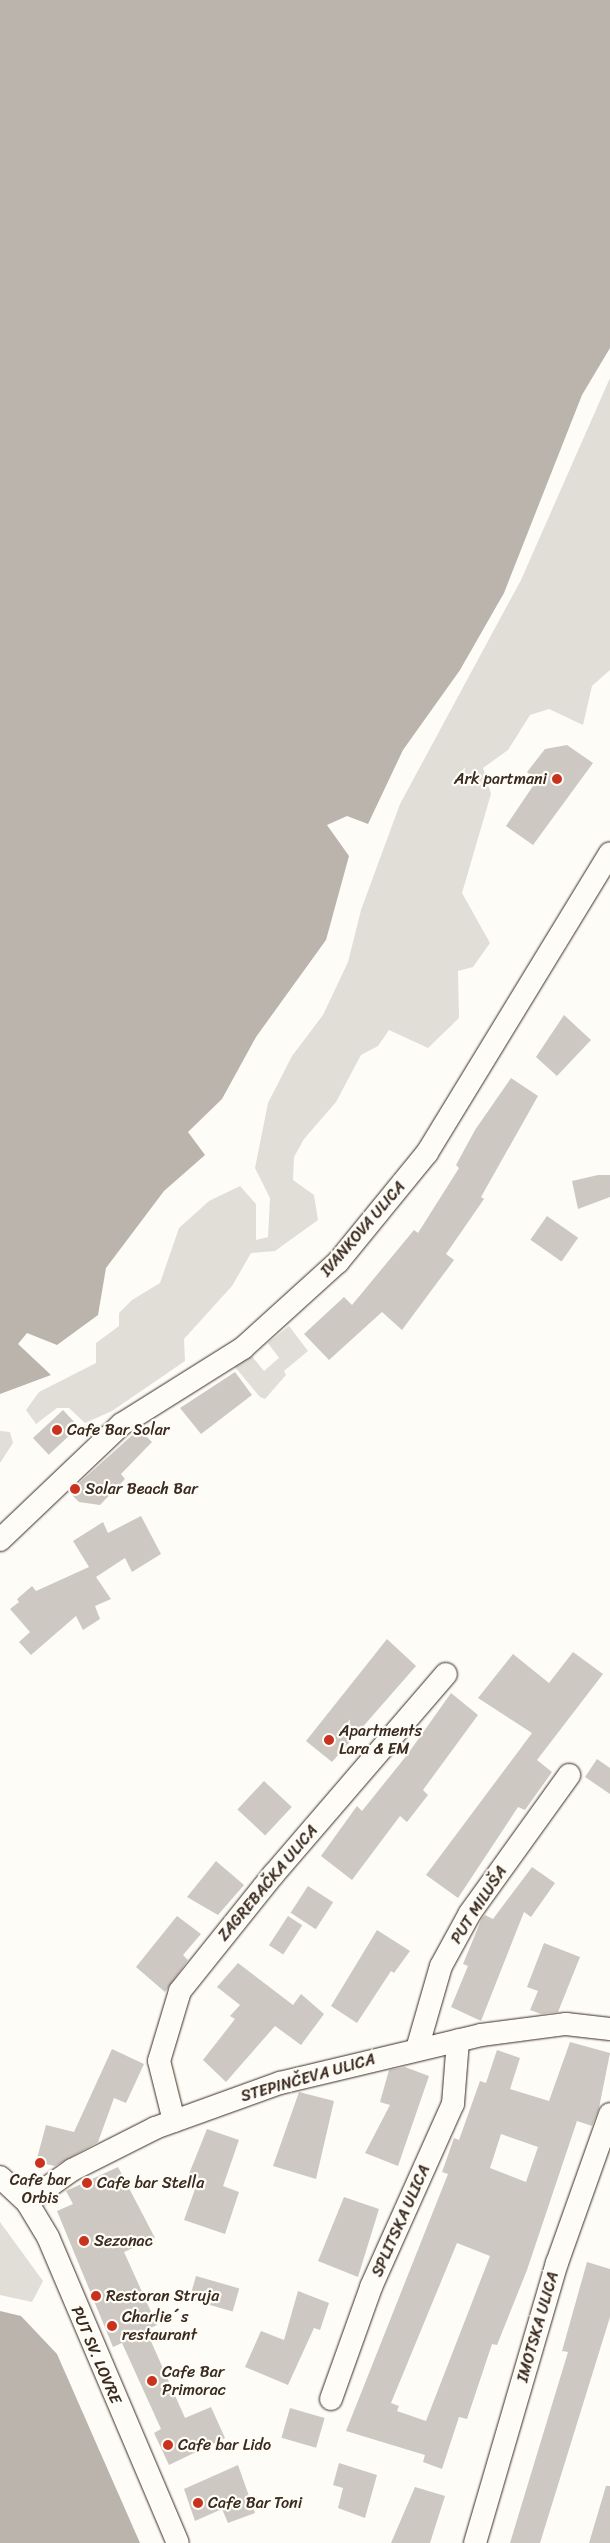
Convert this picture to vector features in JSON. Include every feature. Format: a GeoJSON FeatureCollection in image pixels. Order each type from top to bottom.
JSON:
{"type":"FeatureCollection","features":[{"type":"Feature","properties":{"kind":"street","name":"IVANKOVA ULICA"},"geometry":{"type":"LineString","coordinates":[[0,1540],[122,1424],[243,1348],[338,1262],[427,1153],[610,852]]}},
{"type":"Feature","properties":{"kind":"street","name":"ZAGREBAČKA ULICA"},"geometry":{"type":"LineString","coordinates":[[174,2121],[159,2061],[180,1991],[273,1875],[446,1674]]}},
{"type":"Feature","properties":{"kind":"street","name":"PUT MILUŠA"},"geometry":{"type":"LineString","coordinates":[[417,2049],[441,1966],[470,1913],[568,1775]]}},
{"type":"Feature","properties":{"kind":"street","name":"STEPINČEVA ULICA"},"geometry":{"type":"LineString","coordinates":[[27,2202],[72,2170],[174,2121],[280,2084],[458,2040],[566,2024],[610,2029]]}},
{"type":"Feature","properties":{"kind":"street","name":"SPLITSKA ULICA"},"geometry":{"type":"LineString","coordinates":[[331,2399],[371,2287],[453,2104],[458,2040]]}},
{"type":"Feature","properties":{"kind":"street","name":"IMOTSKA ULICA"},"geometry":{"type":"LineString","coordinates":[[475,2543],[557,2263],[610,2114]]}},
{"type":"Feature","properties":{"kind":"street","name":"PUT SV. LOVRE"},"geometry":{"type":"LineString","coordinates":[[0,2177],[27,2202],[48,2237],[178,2543]]}},
{"type":"Feature","properties":{"kind":"shaded area"},"geometry":{"type":"Polygon","coordinates":[[[0,0],[610,0],[610,348],[582,395],[504,593],[460,670],[403,750],[368,824],[347,816],[327,825],[349,856],[326,940],[256,1037],[222,1099],[188,1132],[205,1155],[164,1191],[106,1268],[98,1315],[57,1345],[27,1333],[18,1344],[51,1375],[0,1394],[0,0]]]}},
{"type":"Feature","properties":{"kind":"shaded area"},"geometry":{"type":"Polygon","coordinates":[[[610,378],[610,670],[592,686],[583,725],[549,709],[530,715],[508,750],[483,768],[491,794],[462,893],[490,943],[473,967],[458,971],[459,1018],[428,1048],[389,1030],[378,1046],[361,1055],[336,1102],[304,1139],[294,1157],[293,1180],[314,1195],[318,1220],[275,1251],[251,1253],[232,1286],[184,1339],[185,1361],[112,1411],[85,1423],[69,1408],[57,1408],[36,1424],[26,1410],[39,1392],[96,1363],[96,1343],[119,1326],[119,1313],[132,1300],[160,1283],[179,1228],[209,1201],[240,1186],[256,1204],[256,1240],[268,1237],[270,1198],[255,1168],[268,1103],[292,1056],[323,1015],[348,962],[361,910],[400,804],[521,580],[610,378]]]}},
{"type":"Feature","properties":{"kind":"shaded area"},"geometry":{"type":"Polygon","coordinates":[[[289,1326],[308,1351],[284,1371],[286,1375],[265,1399],[260,1397],[235,1367],[250,1354],[264,1371],[279,1358],[268,1343],[289,1326]]]}},
{"type":"Feature","properties":{"kind":"shaded area"},"geometry":{"type":"Polygon","coordinates":[[[0,1431],[10,1432],[13,1443],[0,1463],[0,1431]]]}},
{"type":"Feature","properties":{"kind":"shaded area"},"geometry":{"type":"Polygon","coordinates":[[[0,2222],[43,2281],[32,2302],[0,2295],[0,2222]]]}},
{"type":"Feature","properties":{"kind":"shaded area"},"geometry":{"type":"Polygon","coordinates":[[[0,2311],[21,2316],[57,2354],[140,2543],[0,2543],[0,2311]]]}},
{"type":"Feature","properties":{"kind":"building"},"geometry":{"type":"Polygon","coordinates":[[[567,745],[593,763],[533,845],[506,826],[537,780],[527,772],[545,749],[567,745]]]}},
{"type":"Feature","properties":{"kind":"building"},"geometry":{"type":"Polygon","coordinates":[[[564,1015],[591,1040],[557,1076],[536,1057],[564,1015]]]}},
{"type":"Feature","properties":{"kind":"building"},"geometry":{"type":"Polygon","coordinates":[[[511,1078],[538,1096],[481,1197],[484,1199],[446,1254],[454,1260],[402,1330],[382,1312],[329,1360],[304,1334],[344,1297],[352,1305],[414,1230],[418,1233],[459,1168],[456,1165],[475,1130],[511,1078]]]}},
{"type":"Feature","properties":{"kind":"building"},"geometry":{"type":"Polygon","coordinates":[[[598,1175],[610,1175],[610,1197],[578,1209],[572,1181],[598,1175]]]}},
{"type":"Feature","properties":{"kind":"building"},"geometry":{"type":"Polygon","coordinates":[[[547,1216],[578,1238],[561,1262],[530,1240],[547,1216]]]}},
{"type":"Feature","properties":{"kind":"building"},"geometry":{"type":"Polygon","coordinates":[[[235,1372],[252,1395],[201,1434],[180,1408],[235,1372]]]}},
{"type":"Feature","properties":{"kind":"building"},"geometry":{"type":"Polygon","coordinates":[[[63,1410],[79,1427],[49,1455],[33,1438],[63,1410]]]}},
{"type":"Feature","properties":{"kind":"building"},"geometry":{"type":"Polygon","coordinates":[[[139,1429],[152,1442],[121,1474],[125,1479],[100,1505],[79,1502],[69,1492],[139,1429]]]}},
{"type":"Feature","properties":{"kind":"building"},"geometry":{"type":"Polygon","coordinates":[[[141,1516],[161,1554],[132,1572],[125,1558],[96,1577],[111,1599],[95,1606],[100,1619],[83,1630],[76,1616],[31,1655],[19,1642],[30,1632],[10,1609],[19,1602],[17,1599],[32,1586],[36,1591],[89,1567],[73,1541],[103,1522],[108,1533],[141,1516]]]}},
{"type":"Feature","properties":{"kind":"building"},"geometry":{"type":"Polygon","coordinates":[[[387,1639],[416,1666],[332,1762],[306,1741],[387,1639]]]}},
{"type":"Feature","properties":{"kind":"building"},"geometry":{"type":"Polygon","coordinates":[[[573,1652],[603,1674],[537,1760],[552,1772],[525,1810],[518,1807],[458,1898],[426,1875],[532,1733],[478,1698],[513,1654],[549,1683],[573,1652]]]}},
{"type":"Feature","properties":{"kind":"building"},"geometry":{"type":"Polygon","coordinates":[[[451,1693],[478,1715],[423,1790],[428,1795],[407,1822],[400,1816],[352,1880],[321,1856],[357,1806],[362,1811],[407,1755],[451,1693]]]}},
{"type":"Feature","properties":{"kind":"building"},"geometry":{"type":"Polygon","coordinates":[[[597,1759],[610,1768],[610,1794],[585,1777],[597,1759]]]}},
{"type":"Feature","properties":{"kind":"building"},"geometry":{"type":"Polygon","coordinates":[[[264,1781],[292,1807],[265,1835],[237,1810],[264,1781]]]}},
{"type":"Feature","properties":{"kind":"building"},"geometry":{"type":"Polygon","coordinates":[[[216,1861],[244,1885],[218,1915],[187,1897],[216,1861]]]}},
{"type":"Feature","properties":{"kind":"building"},"geometry":{"type":"Polygon","coordinates":[[[532,1867],[555,1883],[531,1917],[524,1912],[481,2021],[451,2007],[468,1966],[463,1964],[482,1918],[485,1915],[493,1919],[532,1867]]]}},
{"type":"Feature","properties":{"kind":"building"},"geometry":{"type":"Polygon","coordinates":[[[308,1886],[333,1902],[316,1929],[291,1913],[308,1886]]]}},
{"type":"Feature","properties":{"kind":"building"},"geometry":{"type":"Polygon","coordinates":[[[177,1916],[201,1934],[183,1955],[188,1960],[165,1992],[136,1967],[177,1916]]]}},
{"type":"Feature","properties":{"kind":"building"},"geometry":{"type":"Polygon","coordinates":[[[288,1916],[302,1925],[283,1955],[269,1945],[288,1916]]]}},
{"type":"Feature","properties":{"kind":"building"},"geometry":{"type":"Polygon","coordinates":[[[377,1930],[410,1951],[394,1973],[391,1971],[357,2023],[331,2006],[377,1930]]]}},
{"type":"Feature","properties":{"kind":"building"},"geometry":{"type":"Polygon","coordinates":[[[544,1943],[580,1957],[558,2012],[541,2014],[530,2010],[538,1991],[527,1987],[544,1943]]]}},
{"type":"Feature","properties":{"kind":"building"},"geometry":{"type":"Polygon","coordinates":[[[238,1963],[293,2005],[301,1994],[324,2014],[301,2045],[275,2026],[226,2082],[203,2060],[235,2019],[230,2016],[240,2005],[217,1987],[238,1963]]]}},
{"type":"Feature","properties":{"kind":"building"},"geometry":{"type":"Polygon","coordinates":[[[570,2042],[610,2053],[599,2108],[592,2126],[577,2121],[527,2270],[497,2345],[492,2344],[467,2419],[459,2417],[442,2469],[423,2462],[425,2455],[346,2431],[448,2174],[442,2172],[454,2138],[459,2140],[480,2081],[486,2083],[497,2050],[520,2058],[510,2089],[549,2101],[570,2042]],[[501,2134],[490,2168],[526,2182],[538,2147],[501,2134]],[[457,2243],[391,2403],[399,2406],[397,2411],[426,2421],[490,2256],[457,2243]]]}},
{"type":"Feature","properties":{"kind":"building"},"geometry":{"type":"Polygon","coordinates":[[[112,2049],[144,2064],[126,2103],[114,2098],[98,2142],[55,2166],[36,2162],[46,2125],[74,2132],[112,2049]]]}},
{"type":"Feature","properties":{"kind":"building"},"geometry":{"type":"Polygon","coordinates":[[[405,2067],[429,2076],[398,2166],[365,2153],[390,2105],[380,2102],[389,2070],[405,2067]]]}},
{"type":"Feature","properties":{"kind":"building"},"geometry":{"type":"Polygon","coordinates":[[[299,2092],[334,2101],[316,2179],[273,2166],[299,2092]]]}},
{"type":"Feature","properties":{"kind":"building"},"geometry":{"type":"Polygon","coordinates":[[[207,2129],[239,2140],[223,2186],[239,2192],[225,2234],[184,2220],[199,2178],[189,2174],[207,2129]]]}},
{"type":"Feature","properties":{"kind":"building"},"geometry":{"type":"Polygon","coordinates":[[[118,2167],[155,2238],[124,2252],[157,2325],[146,2330],[185,2418],[211,2407],[225,2438],[169,2465],[154,2433],[161,2429],[122,2343],[113,2347],[57,2211],[73,2204],[66,2191],[118,2167]]]}},
{"type":"Feature","properties":{"kind":"building"},"geometry":{"type":"Polygon","coordinates":[[[344,2197],[379,2209],[358,2277],[318,2261],[344,2197]]]}},
{"type":"Feature","properties":{"kind":"building"},"geometry":{"type":"Polygon","coordinates":[[[587,2262],[610,2269],[610,2317],[540,2543],[510,2543],[568,2352],[562,2351],[587,2262]]]}},
{"type":"Feature","properties":{"kind":"building"},"geometry":{"type":"Polygon","coordinates":[[[196,2276],[239,2288],[233,2311],[189,2299],[196,2276]]]}},
{"type":"Feature","properties":{"kind":"building"},"geometry":{"type":"Polygon","coordinates":[[[298,2291],[329,2303],[320,2330],[314,2328],[288,2385],[245,2367],[261,2331],[284,2340],[298,2291]]]}},
{"type":"Feature","properties":{"kind":"building"},"geometry":{"type":"Polygon","coordinates":[[[290,2408],[325,2418],[316,2448],[281,2438],[290,2408]]]}},
{"type":"Feature","properties":{"kind":"building"},"geometry":{"type":"Polygon","coordinates":[[[339,2463],[377,2475],[365,2518],[338,2508],[343,2488],[333,2485],[339,2463]]]}},
{"type":"Feature","properties":{"kind":"building"},"geometry":{"type":"Polygon","coordinates":[[[238,2465],[255,2513],[228,2523],[222,2509],[195,2521],[184,2489],[238,2465]]]}},
{"type":"Feature","properties":{"kind":"building"},"geometry":{"type":"Polygon","coordinates":[[[606,2486],[610,2486],[610,2543],[589,2543],[606,2486]]]}},
{"type":"Feature","properties":{"kind":"building"},"geometry":{"type":"Polygon","coordinates":[[[415,2487],[445,2496],[430,2543],[391,2543],[415,2487]]]}},
{"type":"Feature","properties":{"kind":"place","name":"Ark partmani"},"geometry":{"type":"Point","coordinates":[557,779]}},
{"type":"Feature","properties":{"kind":"place","name":"Cafe Bar Solar"},"geometry":{"type":"Point","coordinates":[57,1430]}},
{"type":"Feature","properties":{"kind":"place","name":"Solar Beach Bar"},"geometry":{"type":"Point","coordinates":[75,1489]}},
{"type":"Feature","properties":{"kind":"place","name":"Apartments Lara & EM"},"geometry":{"type":"Point","coordinates":[329,1740]}},
{"type":"Feature","properties":{"kind":"place","name":"Cafe bar Orbis"},"geometry":{"type":"Point","coordinates":[40,2163]}},
{"type":"Feature","properties":{"kind":"place","name":"Cafe bar Stella"},"geometry":{"type":"Point","coordinates":[87,2183]}},
{"type":"Feature","properties":{"kind":"place","name":"Sezonac"},"geometry":{"type":"Point","coordinates":[84,2241]}},
{"type":"Feature","properties":{"kind":"place","name":"Restoran Struja"},"geometry":{"type":"Point","coordinates":[96,2296]}},
{"type":"Feature","properties":{"kind":"place","name":"Charlie´s restaurant"},"geometry":{"type":"Point","coordinates":[112,2326]}},
{"type":"Feature","properties":{"kind":"place","name":"Cafe Bar Primorac"},"geometry":{"type":"Point","coordinates":[152,2381]}},
{"type":"Feature","properties":{"kind":"place","name":"Cafe bar Lido"},"geometry":{"type":"Point","coordinates":[168,2445]}},
{"type":"Feature","properties":{"kind":"place","name":"Cafe Bar Toni"},"geometry":{"type":"Point","coordinates":[198,2503]}}]}
